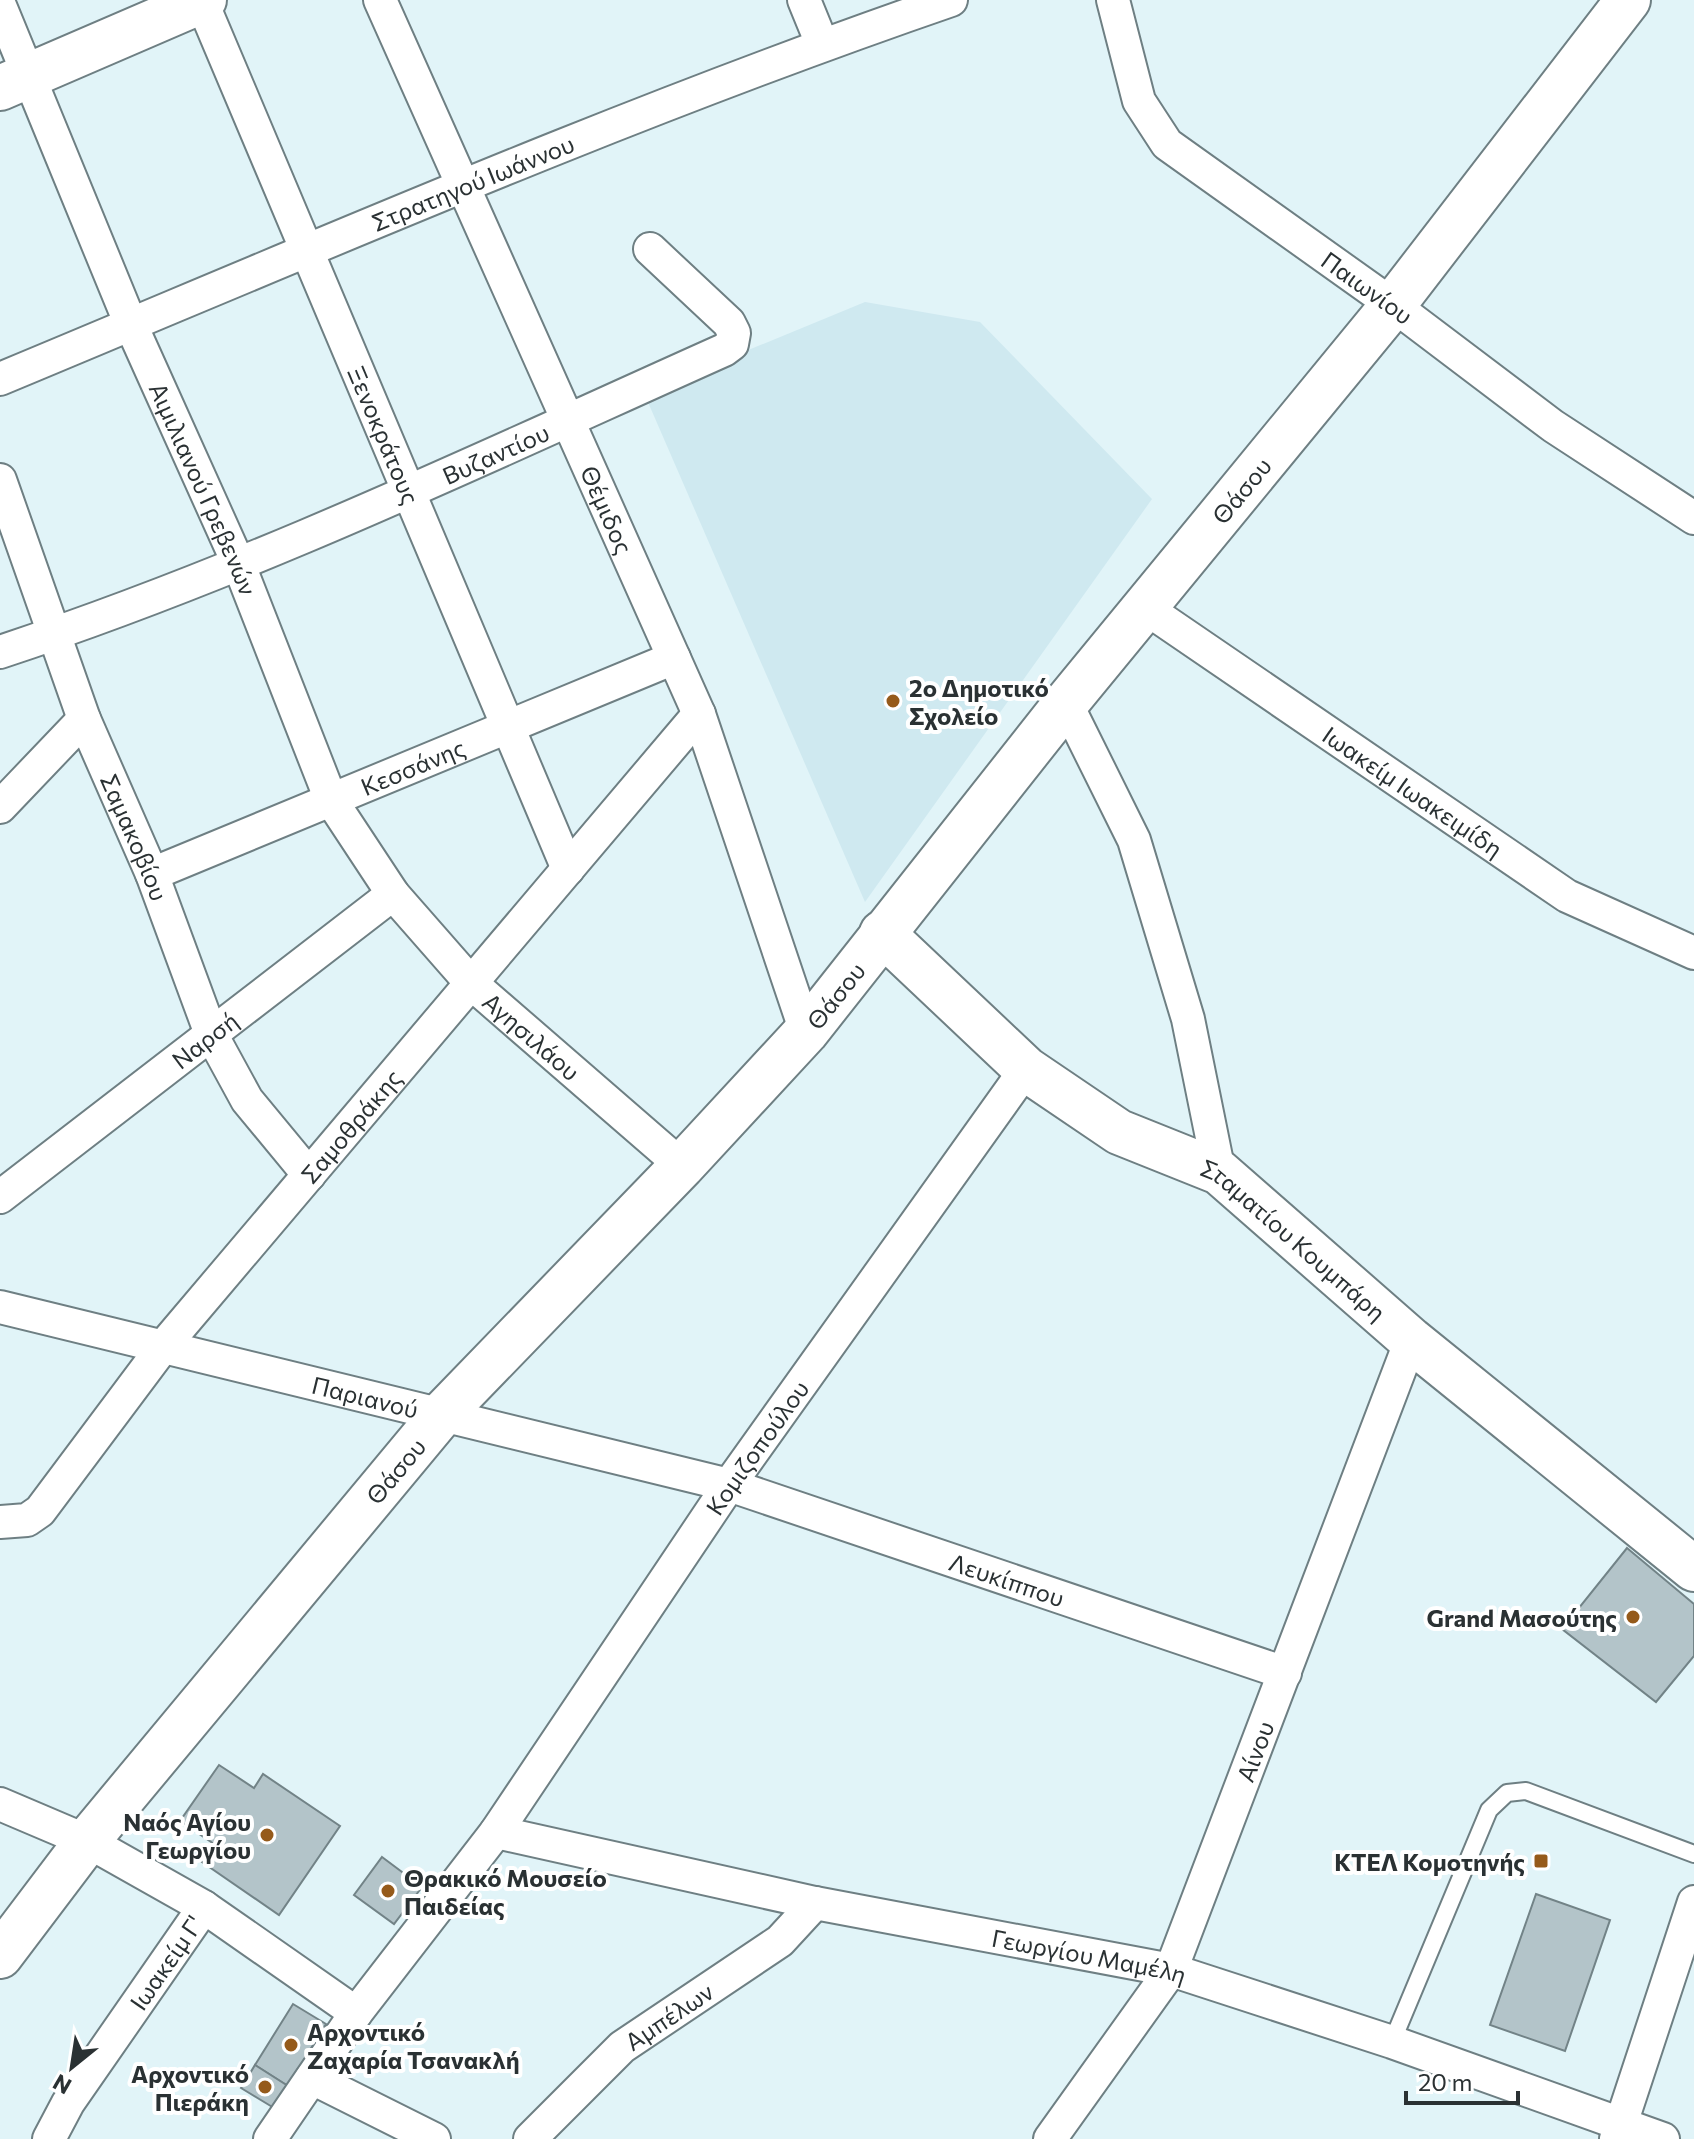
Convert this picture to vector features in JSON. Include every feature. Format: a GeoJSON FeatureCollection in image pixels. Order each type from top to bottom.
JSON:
{"type":"FeatureCollection","features":[{"type":"Feature","properties":{"kind":"street"},"geometry":{"type":"LineString","coordinates":[[15,82],[202,0]]}},
{"type":"Feature","properties":{"kind":"street","name":"Ξενοκράτους"},"geometry":{"type":"LineString","coordinates":[[202,0],[568,869]]}},
{"type":"Feature","properties":{"kind":"street","name":"Θέμιδος"},"geometry":{"type":"LineString","coordinates":[[380,0],[699,714],[806,1032]]}},
{"type":"Feature","properties":{"kind":"street"},"geometry":{"type":"LineString","coordinates":[[804,0],[822,44]]}},
{"type":"Feature","properties":{"kind":"street","name":"Στρατηγού Ιωάννου"},"geometry":{"type":"LineString","coordinates":[[0,379],[464,187],[822,44],[951,0]]}},
{"type":"Feature","properties":{"kind":"street","name":"Παιωνίου"},"geometry":{"type":"LineString","coordinates":[[1113,0],[1139,101],[1167,144],[1393,305],[1553,426],[1694,518]]}},
{"type":"Feature","properties":{"kind":"street","name":"Θάσου"},"geometry":{"type":"LineString","coordinates":[[0,1956],[87,1841],[442,1414],[682,1166],[806,1032],[1066,703],[1393,305],[1628,0]]}},
{"type":"Feature","properties":{"kind":"street","name":"Αιμιλιανού Γρεβενών"},"geometry":{"type":"LineString","coordinates":[[0,6],[15,82],[131,325],[239,565],[331,800],[393,894]]}},
{"type":"Feature","properties":{"kind":"street","name":"Βυζαντίου"},"geometry":{"type":"LineString","coordinates":[[0,652],[239,565],[409,493],[732,344],[734,333],[729,323],[650,249]]}},
{"type":"Feature","properties":{"kind":"street","name":"Σαμακοβίου"},"geometry":{"type":"LineString","coordinates":[[0,480],[84,719],[152,874],[211,1034],[247,1100],[309,1175]]}},
{"type":"Feature","properties":{"kind":"street","name":"Ιωακείμ Ιωακειμίδη"},"geometry":{"type":"LineString","coordinates":[[1144,607],[1567,896],[1694,953]]}},
{"type":"Feature","properties":{"kind":"street","name":"Κεσσάνης"},"geometry":{"type":"LineString","coordinates":[[152,874],[674,658]]}},
{"type":"Feature","properties":{"kind":"street"},"geometry":{"type":"LineString","coordinates":[[1066,703],[1134,840],[1188,1019],[1219,1172]]}},
{"type":"Feature","properties":{"kind":"street","name":"Σαμοθράκης"},"geometry":{"type":"LineString","coordinates":[[0,1522],[27,1520],[40,1511],[162,1348],[699,714]]}},
{"type":"Feature","properties":{"kind":"street"},"geometry":{"type":"LineString","coordinates":[[0,807],[84,719]]}},
{"type":"Feature","properties":{"kind":"street","name":"Αγησιλάου"},"geometry":{"type":"LineString","coordinates":[[393,894],[471,983],[682,1166]]}},
{"type":"Feature","properties":{"kind":"street","name":"Ναρσή"},"geometry":{"type":"LineString","coordinates":[[5,1182],[211,1034],[393,894]]}},
{"type":"Feature","properties":{"kind":"street","name":"Σταματίου Κουμπάρη"},"geometry":{"type":"LineString","coordinates":[[882,933],[1026,1069],[1119,1132],[1219,1172],[1411,1340],[1694,1569]]}},
{"type":"Feature","properties":{"kind":"street","name":"Κομιζοπούλου"},"geometry":{"type":"LineString","coordinates":[[270,2139],[356,2013],[496,1832],[729,1485],[1026,1069]]}},
{"type":"Feature","properties":{"kind":"street","name":"Παριανού"},"geometry":{"type":"LineString","coordinates":[[0,1307],[729,1485]]}},
{"type":"Feature","properties":{"kind":"street","name":"Αίνου"},"geometry":{"type":"LineString","coordinates":[[1050,2139],[1171,1970],[1411,1340]]}},
{"type":"Feature","properties":{"kind":"street","name":"Λευκίππου"},"geometry":{"type":"LineString","coordinates":[[729,1485],[1285,1673]]}},
{"type":"Feature","properties":{"kind":"street"},"geometry":{"type":"LineString","coordinates":[[0,1804],[87,1841],[204,1907],[356,2013]]}},
{"type":"Feature","properties":{"kind":"street","name":"Γεωργίου Μαμέλη"},"geometry":{"type":"LineString","coordinates":[[496,1832],[815,1903],[1171,1970],[1392,2042],[1618,2131],[1663,2139]]}},
{"type":"Feature","properties":{"kind":"street"},"geometry":{"type":"LineString","coordinates":[[1618,2131],[1694,1902]]}},
{"type":"Feature","properties":{"kind":"street","name":"Αμπέλων"},"geometry":{"type":"LineString","coordinates":[[530,2139],[622,2047],[780,1941],[815,1903]]}},
{"type":"Feature","properties":{"kind":"street","name":"Ιωακείμ Γ'"},"geometry":{"type":"LineString","coordinates":[[49,2139],[68,2103],[204,1907]]}},
{"type":"Feature","properties":{"kind":"street"},"geometry":{"type":"LineString","coordinates":[[312,2078],[434,2139]]}},
{"type":"Feature","properties":{"kind":"lane"},"geometry":{"type":"LineString","coordinates":[[1392,2042],[1489,1810],[1507,1793],[1526,1791],[1694,1854]]}},
{"type":"Feature","properties":{"kind":"shaded area","name":"2ο Δημοτικό Σχολείο"},"geometry":{"type":"Polygon","coordinates":[[[865,302],[980,322],[1152,499],[865,902],[644,393],[865,302]]]}},
{"type":"Feature","properties":{"kind":"building","name":"Grand Μασούτης"},"geometry":{"type":"Polygon","coordinates":[[[1627,1548],[1694,1604],[1694,1656],[1656,1702],[1562,1629],[1627,1548]]]}},
{"type":"Feature","properties":{"kind":"building","name":"Ναός Αγίου Γεωργίου"},"geometry":{"type":"Polygon","coordinates":[[[219,1765],[254,1788],[263,1774],[340,1826],[279,1915],[202,1862],[214,1844],[180,1821],[219,1765]]]}},
{"type":"Feature","properties":{"kind":"building","name":"Θρακικό Μουσείο Παιδείας"},"geometry":{"type":"Polygon","coordinates":[[[382,1857],[422,1887],[394,1924],[354,1895],[382,1857]]]}},
{"type":"Feature","properties":{"kind":"building"},"geometry":{"type":"Polygon","coordinates":[[[1536,1894],[1610,1920],[1565,2051],[1490,2025],[1536,1894]]]}},
{"type":"Feature","properties":{"kind":"building","name":"Αρχοντικό Ζαχαρία Τσανακλή"},"geometry":{"type":"Polygon","coordinates":[[[293,2004],[326,2024],[288,2086],[255,2065],[293,2004]]]}},
{"type":"Feature","properties":{"kind":"building","name":"Αρχοντικό Πιεράκη"},"geometry":{"type":"Polygon","coordinates":[[[255,2065],[288,2086],[274,2108],[241,2088],[255,2065]]]}},
{"type":"Feature","properties":{"kind":"place","name":"2ο Δημοτικό Σχολείο"},"geometry":{"type":"Point","coordinates":[893,701]}},
{"type":"Feature","properties":{"kind":"place","name":"Grand Μασούτης"},"geometry":{"type":"Point","coordinates":[1633,1617]}},
{"type":"Feature","properties":{"kind":"place","name":"Ναός Αγίου Γεωργίου"},"geometry":{"type":"Point","coordinates":[267,1835]}},
{"type":"Feature","properties":{"kind":"place","name":"ΚΤΕΛ Κομοτηνής"},"geometry":{"type":"Point","coordinates":[1541,1861]}},
{"type":"Feature","properties":{"kind":"place","name":"Θρακικό Μουσείο Παιδείας"},"geometry":{"type":"Point","coordinates":[388,1891]}},
{"type":"Feature","properties":{"kind":"place","name":"Αρχοντικό Ζαχαρία Τσανακλή"},"geometry":{"type":"Point","coordinates":[291,2045]}},
{"type":"Feature","properties":{"kind":"place","name":"Αρχοντικό Πιεράκη"},"geometry":{"type":"Point","coordinates":[265,2087]}}]}
